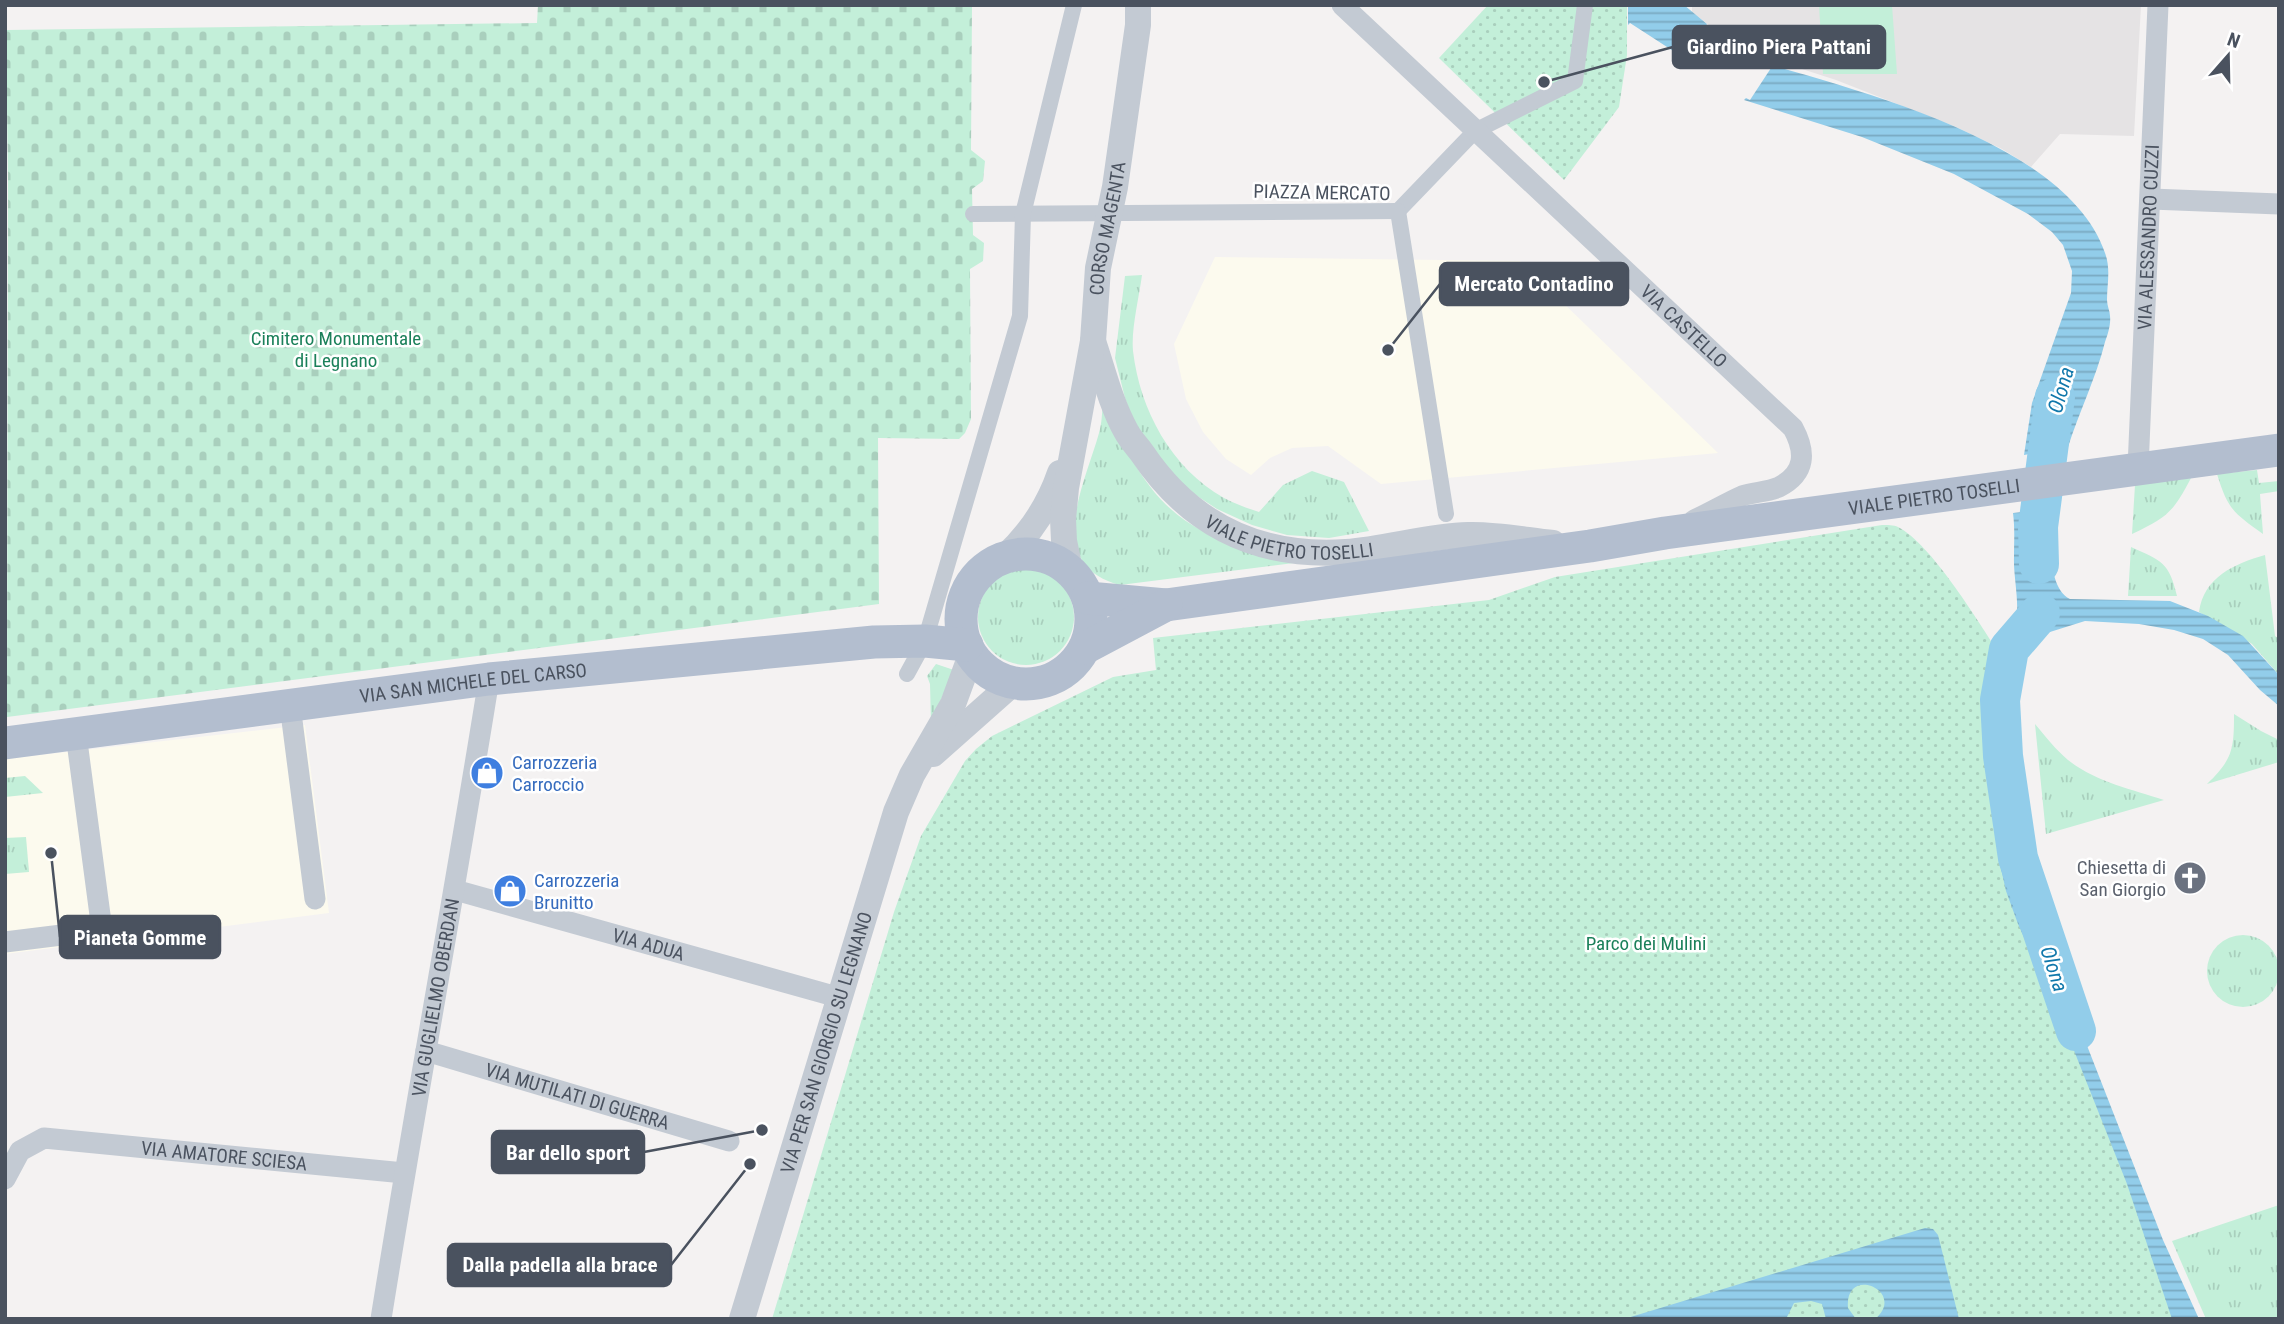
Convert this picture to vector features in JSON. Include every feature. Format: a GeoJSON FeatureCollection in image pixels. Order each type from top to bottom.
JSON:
{"type":"FeatureCollection","features":[{"type":"Feature","properties":{"kind":"main road","name":"VIALE PIETRO TOSELLI"},"geometry":{"type":"LineString","coordinates":[[1088,598],[1166,605],[1590,546],[1665,533],[2279,450]]}},
{"type":"Feature","properties":{"kind":"main road"},"geometry":{"type":"LineString","coordinates":[[1022,554],[1056,560],[1070,570],[1081,583],[1088,598],[1091,615],[1085,648],[1075,662],[1047,681],[1030,684],[1013,683],[983,668],[969,650],[961,623],[967,590],[977,575],[990,564],[1005,557],[1022,554]]}},
{"type":"Feature","properties":{"kind":"main road","name":"VIALE PIETRO TOSELLI"},"geometry":{"type":"LineString","coordinates":[[1085,648],[1166,605]]}},
{"type":"Feature","properties":{"kind":"main road","name":"VIA SAN MICHELE DEL CARSO"},"geometry":{"type":"LineString","coordinates":[[5,744],[489,678],[874,642],[927,632],[962,606]]}},
{"type":"Feature","properties":{"kind":"main road","name":"VIA SAN MICHELE DEL CARSO"},"geometry":{"type":"LineString","coordinates":[[927,632],[969,650]]}},
{"type":"Feature","properties":{"kind":"street"},"geometry":{"type":"LineString","coordinates":[[907,674],[927,632],[1020,316],[1023,214],[1073,5]]}},
{"type":"Feature","properties":{"kind":"street","name":"VIA CASTELLO"},"geometry":{"type":"LineString","coordinates":[[1342,5],[1793,428],[1802,444],[1803,461],[1794,475],[1779,487],[1743,496],[1665,533]]}},
{"type":"Feature","properties":{"kind":"street"},"geometry":{"type":"LineString","coordinates":[[1398,211],[1475,131],[1575,81],[1585,5]]}},
{"type":"Feature","properties":{"kind":"street","name":"VIA ALESSANDRO CUZZI"},"geometry":{"type":"LineString","coordinates":[[2138,468],[2158,5]]}},
{"type":"Feature","properties":{"kind":"street","name":"CORSO MAGENTA"},"geometry":{"type":"LineString","coordinates":[[1070,570],[1064,541],[1066,488],[1093,341],[1098,268],[1115,187],[1143,12]]}},
{"type":"Feature","properties":{"kind":"street"},"geometry":{"type":"LineString","coordinates":[[2151,199],[2279,204]]}},
{"type":"Feature","properties":{"kind":"street","name":"PIAZZA MERCATO"},"geometry":{"type":"LineString","coordinates":[[973,214],[1398,211],[1446,514]]}},
{"type":"Feature","properties":{"kind":"street","name":"VIALE PIETRO TOSELLI"},"geometry":{"type":"LineString","coordinates":[[1093,341],[1126,432],[1151,468],[1179,499],[1196,512],[1213,524],[1250,542],[1291,552],[1346,552],[1468,535],[1590,546]]}},
{"type":"Feature","properties":{"kind":"street","name":"CORSO MAGENTA"},"geometry":{"type":"LineString","coordinates":[[1005,557],[1044,509],[1077,429]]}},
{"type":"Feature","properties":{"kind":"street","name":"VIA PER SAN GIORGIO SU LEGNANO"},"geometry":{"type":"LineString","coordinates":[[742,1319],[896,812],[903,793],[953,704],[969,650]]}},
{"type":"Feature","properties":{"kind":"street","name":"VIA GUGLIELMO OBERDAN"},"geometry":{"type":"LineString","coordinates":[[381,1319],[489,678]]}},
{"type":"Feature","properties":{"kind":"street","name":"VIA PER SAN GIORGIO SU LEGNANO"},"geometry":{"type":"LineString","coordinates":[[916,769],[1013,683]]}},
{"type":"Feature","properties":{"kind":"street"},"geometry":{"type":"LineString","coordinates":[[290,705],[315,900]]}},
{"type":"Feature","properties":{"kind":"street"},"geometry":{"type":"LineString","coordinates":[[5,942],[102,930],[76,734]]}},
{"type":"Feature","properties":{"kind":"street","name":"VIA ADUA"},"geometry":{"type":"LineString","coordinates":[[455,890],[841,998]]}},
{"type":"Feature","properties":{"kind":"street","name":"VIA MUTILATI DI GUERRA"},"geometry":{"type":"LineString","coordinates":[[426,1051],[729,1141]]}},
{"type":"Feature","properties":{"kind":"street","name":"VIA AMATORE SCIESA"},"geometry":{"type":"LineString","coordinates":[[5,1179],[20,1151],[44,1138],[404,1173]]}},
{"type":"Feature","properties":{"kind":"shaded area"},"geometry":{"type":"Polygon","coordinates":[[[1692,5],[2141,5],[2134,136],[2060,134],[2031,167],[2002,149],[1956,127],[1836,80],[1740,49],[1692,12],[1692,5]]]}},
{"type":"Feature","properties":{"kind":"shaded area"},"geometry":{"type":"Polygon","coordinates":[[[1215,257],[1520,261],[1718,453],[1381,484],[1328,446],[1292,448],[1270,458],[1251,475],[1226,459],[1203,432],[1186,399],[1174,344],[1215,257]]]}},
{"type":"Feature","properties":{"kind":"shaded area"},"geometry":{"type":"Polygon","coordinates":[[[305,725],[329,913],[5,954],[5,759],[305,725]]]}},
{"type":"Feature","properties":{"kind":"green space","name":"Cimitero Monumentale di Legnano"},"geometry":{"type":"Polygon","coordinates":[[[538,5],[972,5],[971,150],[985,161],[983,181],[972,189],[973,235],[984,243],[983,261],[970,269],[971,419],[959,439],[878,438],[879,604],[7,717],[6,30],[537,23],[538,5]]]}},
{"type":"Feature","properties":{"kind":"green space"},"geometry":{"type":"Polygon","coordinates":[[[1488,5],[1627,5],[1627,55],[1619,107],[1564,180],[1439,58],[1488,5]]]}},
{"type":"Feature","properties":{"kind":"green space"},"geometry":{"type":"Polygon","coordinates":[[[1819,5],[1892,5],[1897,74],[1823,74],[1819,5]]]}},
{"type":"Feature","properties":{"kind":"green space"},"geometry":{"type":"Polygon","coordinates":[[[1142,275],[1133,333],[1137,373],[1151,416],[1161,435],[1188,471],[1224,498],[1259,512],[1283,485],[1312,471],[1344,482],[1369,531],[1329,538],[1287,535],[1252,525],[1217,509],[1185,488],[1138,433],[1125,398],[1115,358],[1125,276],[1142,275]]]}},
{"type":"Feature","properties":{"kind":"green space"},"geometry":{"type":"Polygon","coordinates":[[[1103,401],[1142,475],[1168,507],[1203,531],[1294,563],[1120,585],[1096,575],[1082,560],[1075,542],[1075,521],[1079,498],[1100,429],[1103,401]]]}},
{"type":"Feature","properties":{"kind":"green space"},"geometry":{"type":"Polygon","coordinates":[[[2257,470],[2259,483],[2279,481],[2279,491],[2260,494],[2263,534],[2233,510],[2217,474],[2257,470]]]}},
{"type":"Feature","properties":{"kind":"green space"},"geometry":{"type":"Polygon","coordinates":[[[2191,478],[2174,506],[2162,518],[2132,534],[2135,485],[2191,478]]]}},
{"type":"Feature","properties":{"kind":"green space","name":"Parco dei Mulini"},"geometry":{"type":"Polygon","coordinates":[[[1882,525],[1898,527],[1924,549],[1952,583],[1997,650],[1990,668],[1990,734],[2006,836],[2126,1149],[2182,1319],[772,1319],[894,912],[921,836],[965,761],[992,736],[1113,677],[1156,670],[1153,638],[1489,600],[1555,577],[1882,525]]]}},
{"type":"Feature","properties":{"kind":"green space"},"geometry":{"type":"Polygon","coordinates":[[[2131,547],[2163,564],[2171,576],[2177,596],[2128,596],[2131,547]]]}},
{"type":"Feature","properties":{"kind":"green space"},"geometry":{"type":"Polygon","coordinates":[[[2265,555],[2275,636],[2279,639],[2279,675],[2252,644],[2199,612],[2207,590],[2222,574],[2265,555]]]}},
{"type":"Feature","properties":{"kind":"green space"},"geometry":{"type":"Polygon","coordinates":[[[1026,569],[1044,572],[1060,583],[1071,599],[1074,617],[1071,635],[1060,651],[1044,662],[1026,665],[1008,662],[992,651],[981,635],[978,617],[981,599],[992,583],[1008,572],[1026,569]]]}},
{"type":"Feature","properties":{"kind":"green space"},"geometry":{"type":"Polygon","coordinates":[[[936,664],[954,670],[931,722],[930,684],[927,676],[936,664]]]}},
{"type":"Feature","properties":{"kind":"green space"},"geometry":{"type":"Polygon","coordinates":[[[2234,714],[2279,740],[2279,762],[2207,784],[2230,753],[2234,714]]]}},
{"type":"Feature","properties":{"kind":"green space"},"geometry":{"type":"Polygon","coordinates":[[[2035,724],[2059,752],[2079,768],[2114,784],[2164,800],[2046,834],[2035,724]]]}},
{"type":"Feature","properties":{"kind":"green space"},"geometry":{"type":"Polygon","coordinates":[[[25,776],[43,793],[5,797],[5,778],[25,776]]]}},
{"type":"Feature","properties":{"kind":"green space"},"geometry":{"type":"Polygon","coordinates":[[[26,837],[29,872],[5,874],[5,838],[26,837]]]}},
{"type":"Feature","properties":{"kind":"green space"},"geometry":{"type":"Polygon","coordinates":[[[2243,935],[2263,941],[2273,951],[2279,971],[2273,991],[2263,1001],[2243,1007],[2223,1001],[2213,991],[2207,971],[2213,951],[2223,941],[2243,935]]]}},
{"type":"Feature","properties":{"kind":"green space"},"geometry":{"type":"Polygon","coordinates":[[[2279,1205],[2279,1319],[2206,1319],[2172,1241],[2279,1205]]]}},
{"type":"Feature","properties":{"kind":"water"},"geometry":{"type":"Polygon","coordinates":[[[1628,5],[1684,5],[1707,24],[1696,42],[1692,40],[1681,56],[1630,23],[1628,25],[1628,5]]]}},
{"type":"Feature","properties":{"kind":"water"},"geometry":{"type":"Polygon","coordinates":[[[1768,64],[1909,108],[1960,129],[2009,153],[2051,182],[2084,215],[2107,259],[2110,322],[2097,369],[2068,447],[2024,455],[2032,403],[2071,293],[2072,271],[2063,245],[2052,232],[2028,214],[1954,174],[1862,137],[1744,100],[1750,100],[1771,68],[1768,64]]]}},
{"type":"Feature","properties":{"kind":"water"},"geometry":{"type":"Polygon","coordinates":[[[2054,508],[2053,571],[2062,592],[2070,599],[2170,601],[2208,616],[2243,636],[2279,675],[2279,706],[2260,690],[2228,655],[2203,639],[2174,630],[2139,624],[2085,621],[2034,637],[2020,648],[2010,639],[2017,610],[2013,513],[2054,508]]]}},
{"type":"Feature","properties":{"kind":"water"},"geometry":{"type":"Polygon","coordinates":[[[1999,656],[2010,665],[2001,697],[2001,734],[2012,857],[2020,888],[2086,1043],[2163,1240],[2199,1319],[2172,1319],[2127,1184],[2006,891],[1999,860],[1988,735],[1987,695],[1999,656]]]}},
{"type":"Feature","properties":{"kind":"water"},"geometry":{"type":"Polygon","coordinates":[[[1925,1228],[1933,1229],[1938,1235],[1959,1319],[1875,1319],[1883,1309],[1884,1299],[1880,1292],[1863,1285],[1855,1287],[1849,1295],[1848,1308],[1856,1319],[1826,1319],[1822,1304],[1811,1301],[1794,1303],[1786,1319],[1624,1319],[1925,1228]]]}},
{"type":"Feature","properties":{"kind":"waterway","name":"Olona"},"geometry":{"type":"LineString","coordinates":[[2039,564],[2038,527],[2055,397]]}},
{"type":"Feature","properties":{"kind":"waterway","name":"Olona"},"geometry":{"type":"LineString","coordinates":[[2040,613],[2009,649],[2000,700],[2003,756],[2018,858],[2076,1031]]}},
{"type":"Feature","properties":{"kind":"place","name":"Giardino Piera Pattani"},"geometry":{"type":"Point","coordinates":[1544,82]}},
{"type":"Feature","properties":{"kind":"place","name":"Mercato Contadino"},"geometry":{"type":"Point","coordinates":[1388,350]}},
{"type":"Feature","properties":{"kind":"place","name":"Carrozzeria Carroccio"},"geometry":{"type":"Point","coordinates":[487,773]}},
{"type":"Feature","properties":{"kind":"place","name":"Pianeta Gomme"},"geometry":{"type":"Point","coordinates":[51,853]}},
{"type":"Feature","properties":{"kind":"place","name":"Chiesetta di San Giorgio"},"geometry":{"type":"Point","coordinates":[2190,878]}},
{"type":"Feature","properties":{"kind":"place","name":"Carrozzeria Brunitto"},"geometry":{"type":"Point","coordinates":[510,891]}},
{"type":"Feature","properties":{"kind":"place","name":"Bar dello sport"},"geometry":{"type":"Point","coordinates":[762,1130]}},
{"type":"Feature","properties":{"kind":"place","name":"Dalla padella alla brace"},"geometry":{"type":"Point","coordinates":[750,1164]}}]}
